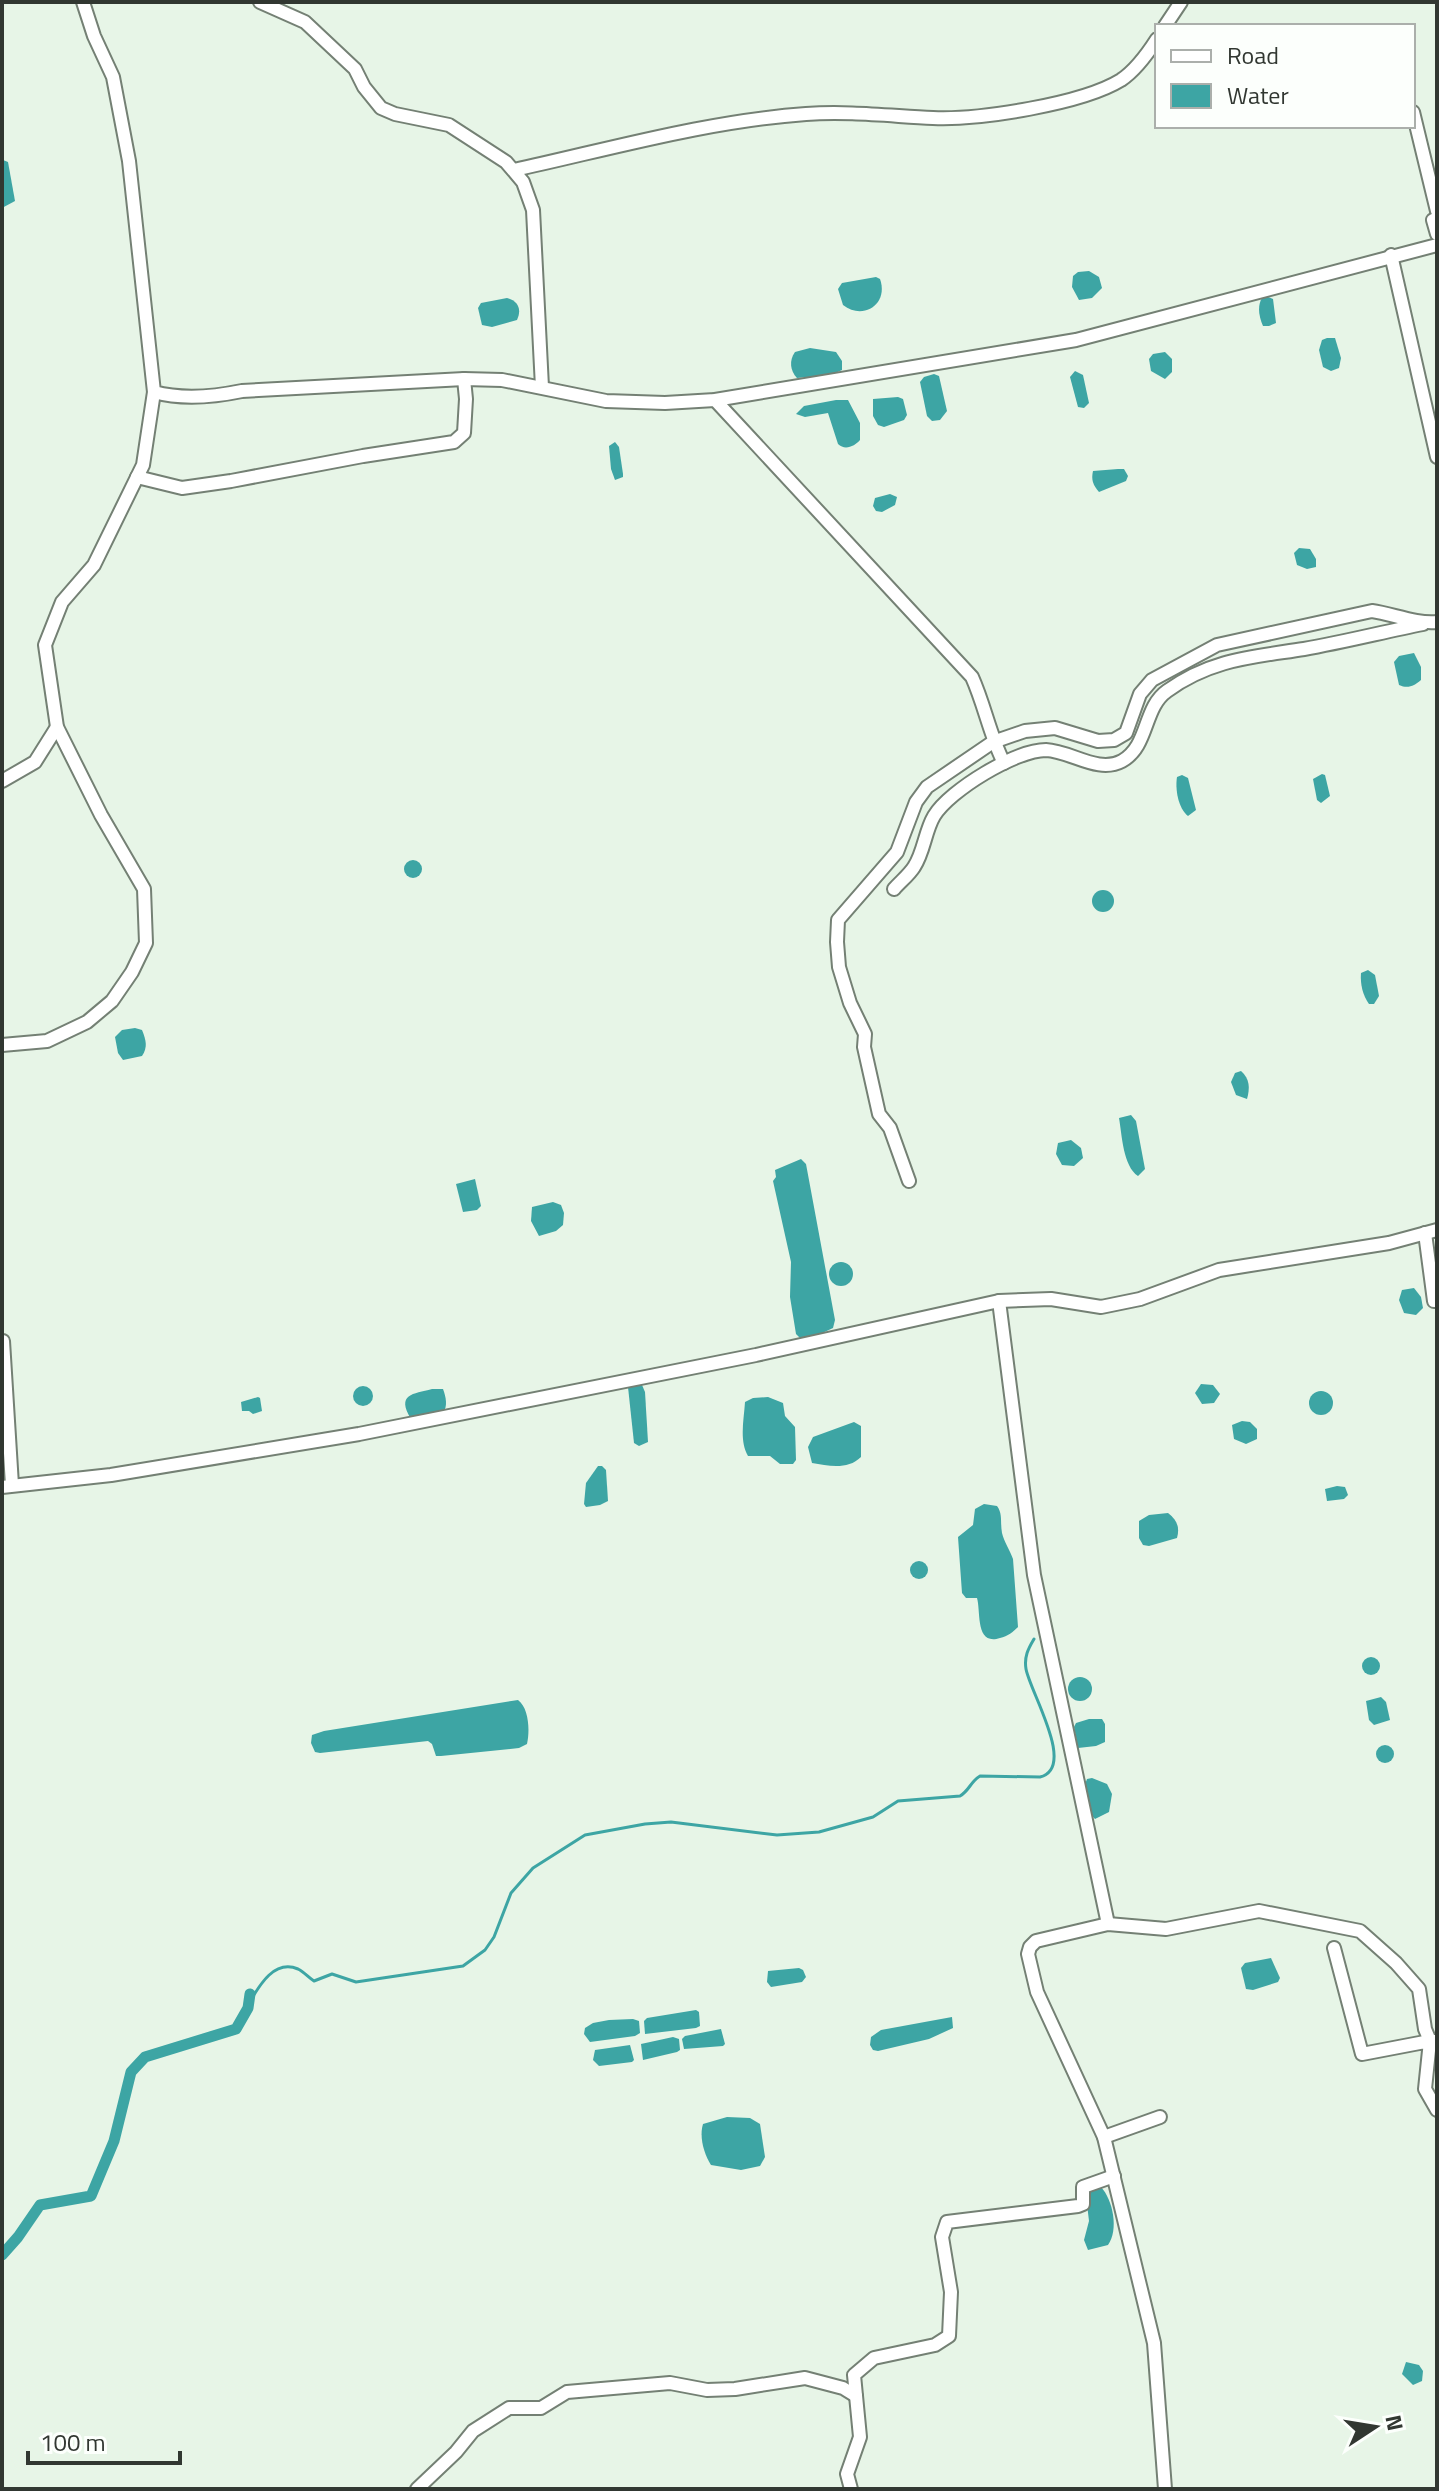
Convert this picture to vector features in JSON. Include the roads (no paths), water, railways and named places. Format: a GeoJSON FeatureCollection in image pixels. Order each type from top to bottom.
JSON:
{"type":"FeatureCollection","features":[{"type":"Feature","properties":{"kind":"street"},"geometry":{"type":"LineString","coordinates":[[2,1045],[47,1041],[87,1022],[112,1001],[132,972],[146,943],[144,889],[101,815],[57,727],[45,645],[62,602],[94,565],[143,465],[154,392],[129,161],[113,77],[94,36],[83,2]]}},
{"type":"Feature","properties":{"kind":"street"},"geometry":{"type":"LineString","coordinates":[[260,2],[305,22],[355,69],[364,87],[381,108],[395,114],[449,125],[491,151],[514,170],[530,194],[533,210],[542,387]]}},
{"type":"Feature","properties":{"kind":"street"},"geometry":{"type":"LineString","coordinates":[[1166,24],[1181,2]]}},
{"type":"Feature","properties":{"kind":"street"},"geometry":{"type":"LineString","coordinates":[[514,170],[728,124],[807,114],[934,118],[991,116],[1081,96],[1122,79],[1145,57],[1155,42]]}},
{"type":"Feature","properties":{"kind":"street"},"geometry":{"type":"LineString","coordinates":[[1415,120],[1437,211]]}},
{"type":"Feature","properties":{"kind":"street"},"geometry":{"type":"LineString","coordinates":[[1437,218],[1433,220],[1437,234]]}},
{"type":"Feature","properties":{"kind":"street"},"geometry":{"type":"LineString","coordinates":[[154,392],[171,397],[214,397],[242,391],[464,379],[502,380],[606,401],[665,403],[715,400],[1076,340],[1437,245]]}},
{"type":"Feature","properties":{"kind":"street"},"geometry":{"type":"LineString","coordinates":[[1391,255],[1437,457]]}},
{"type":"Feature","properties":{"kind":"street"},"geometry":{"type":"LineString","coordinates":[[137,477],[182,488],[454,442],[464,433],[464,379]]}},
{"type":"Feature","properties":{"kind":"street"},"geometry":{"type":"LineString","coordinates":[[715,400],[972,677],[984,704],[993,742],[1004,763]]}},
{"type":"Feature","properties":{"kind":"street"},"geometry":{"type":"LineString","coordinates":[[909,1181],[890,1128],[879,1114],[864,1047],[865,1034],[850,1003],[839,967],[838,920],[897,852],[916,802],[927,787],[993,742],[1025,731],[1055,728],[1098,741],[1114,740],[1126,733],[1140,694],[1152,680],[1217,645],[1372,611],[1430,622]]}},
{"type":"Feature","properties":{"kind":"street"},"geometry":{"type":"LineString","coordinates":[[894,889],[915,866],[934,817],[947,799],[1004,763],[1029,752],[1050,750],[1100,765],[1119,763],[1132,755],[1150,714],[1164,693],[1219,663],[1246,656],[1304,649],[1430,622]]}},
{"type":"Feature","properties":{"kind":"street"},"geometry":{"type":"LineString","coordinates":[[2,781],[35,762],[57,727]]}},
{"type":"Feature","properties":{"kind":"street"},"geometry":{"type":"LineString","coordinates":[[3,1341],[7,1486],[111,1475],[359,1434],[741,1359],[999,1301],[1051,1299],[1101,1307],[1140,1299],[1219,1270],[1389,1243],[1431,1231],[1434,1301],[1437,1301]]}},
{"type":"Feature","properties":{"kind":"street"},"geometry":{"type":"LineString","coordinates":[[999,1301],[1034,1575],[1108,1924]]}},
{"type":"Feature","properties":{"kind":"street"},"geometry":{"type":"LineString","coordinates":[[1165,2489],[1154,2343],[1114,2176],[1104,2137],[1037,1992],[1028,1954],[1030,1947],[1036,1941],[1108,1924],[1166,1929],[1259,1911],[1360,1931],[1396,1963],[1419,1989],[1425,2029],[1433,2041],[1425,2089],[1437,2110]]}},
{"type":"Feature","properties":{"kind":"street"},"geometry":{"type":"LineString","coordinates":[[1334,1948],[1362,2054],[1433,2041]]}},
{"type":"Feature","properties":{"kind":"street"},"geometry":{"type":"LineString","coordinates":[[1104,2137],[1160,2117]]}},
{"type":"Feature","properties":{"kind":"street"},"geometry":{"type":"LineString","coordinates":[[851,2489],[847,2474],[860,2437],[854,2375],[874,2358],[935,2345],[949,2336],[951,2292],[942,2237],[947,2222],[1078,2206],[1083,2204],[1083,2187],[1114,2176]]}},
{"type":"Feature","properties":{"kind":"street"},"geometry":{"type":"LineString","coordinates":[[417,2489],[473,2431],[509,2408],[541,2408],[567,2392],[670,2383],[707,2390],[735,2389],[805,2378],[843,2388],[856,2396]]}},
{"type":"Feature","properties":{"kind":"water"},"geometry":{"type":"Polygon","coordinates":[[[3,160],[8,162],[15,201],[2,208],[3,160]]]}},
{"type":"Feature","properties":{"kind":"water"},"geometry":{"type":"Polygon","coordinates":[[[1089,271],[1099,277],[1102,288],[1092,298],[1079,300],[1072,287],[1073,276],[1089,271]]]}},
{"type":"Feature","properties":{"kind":"water"},"geometry":{"type":"Polygon","coordinates":[[[876,277],[880,279],[882,288],[878,302],[858,311],[843,305],[838,289],[842,283],[876,277]]]}},
{"type":"Feature","properties":{"kind":"water"},"geometry":{"type":"Polygon","coordinates":[[[507,298],[518,306],[517,320],[492,327],[482,325],[478,308],[481,303],[507,298]]]}},
{"type":"Feature","properties":{"kind":"water"},"geometry":{"type":"Polygon","coordinates":[[[1262,298],[1273,299],[1276,323],[1263,326],[1259,304],[1262,298]]]}},
{"type":"Feature","properties":{"kind":"water"},"geometry":{"type":"Polygon","coordinates":[[[1335,338],[1341,358],[1339,368],[1331,371],[1323,367],[1319,350],[1322,340],[1335,338]]]}},
{"type":"Feature","properties":{"kind":"water"},"geometry":{"type":"Polygon","coordinates":[[[810,348],[836,352],[842,361],[842,370],[831,375],[797,378],[792,369],[793,355],[810,348]]]}},
{"type":"Feature","properties":{"kind":"water"},"geometry":{"type":"Polygon","coordinates":[[[1165,352],[1172,359],[1172,372],[1165,379],[1151,371],[1149,359],[1153,354],[1165,352]]]}},
{"type":"Feature","properties":{"kind":"water"},"geometry":{"type":"Polygon","coordinates":[[[1075,371],[1083,375],[1089,403],[1084,408],[1078,407],[1070,377],[1075,371]]]}},
{"type":"Feature","properties":{"kind":"water"},"geometry":{"type":"Polygon","coordinates":[[[934,374],[939,376],[947,411],[940,420],[932,421],[927,416],[920,382],[934,374]]]}},
{"type":"Feature","properties":{"kind":"water"},"geometry":{"type":"Polygon","coordinates":[[[873,399],[903,399],[907,415],[904,420],[884,427],[878,425],[873,416],[873,399]]]}},
{"type":"Feature","properties":{"kind":"water"},"geometry":{"type":"Polygon","coordinates":[[[848,400],[860,423],[860,440],[850,447],[838,444],[828,413],[805,417],[796,414],[804,406],[848,400]]]}},
{"type":"Feature","properties":{"kind":"water"},"geometry":{"type":"Polygon","coordinates":[[[615,442],[619,447],[623,477],[615,480],[609,446],[615,442]]]}},
{"type":"Feature","properties":{"kind":"water"},"geometry":{"type":"Polygon","coordinates":[[[1124,469],[1128,476],[1126,481],[1099,492],[1093,482],[1093,471],[1124,469]]]}},
{"type":"Feature","properties":{"kind":"water"},"geometry":{"type":"Polygon","coordinates":[[[890,494],[897,497],[895,505],[882,512],[876,511],[873,506],[875,498],[890,494]]]}},
{"type":"Feature","properties":{"kind":"water"},"geometry":{"type":"Polygon","coordinates":[[[1299,548],[1310,549],[1316,559],[1316,567],[1307,569],[1297,565],[1294,553],[1299,548]]]}},
{"type":"Feature","properties":{"kind":"water"},"geometry":{"type":"Polygon","coordinates":[[[1414,653],[1421,667],[1421,680],[1411,686],[1399,685],[1394,662],[1399,656],[1414,653]]]}},
{"type":"Feature","properties":{"kind":"water"},"geometry":{"type":"Polygon","coordinates":[[[1182,775],[1188,778],[1196,810],[1188,816],[1177,793],[1177,777],[1182,775]]]}},
{"type":"Feature","properties":{"kind":"water"},"geometry":{"type":"Polygon","coordinates":[[[1325,775],[1330,796],[1321,803],[1317,800],[1313,779],[1325,775]]]}},
{"type":"Feature","properties":{"kind":"water"},"geometry":{"type":"Polygon","coordinates":[[[413,860],[422,869],[413,878],[404,869],[413,860]]]}},
{"type":"Feature","properties":{"kind":"water"},"geometry":{"type":"Polygon","coordinates":[[[1103,890],[1111,893],[1114,901],[1111,909],[1103,912],[1095,909],[1092,901],[1095,893],[1103,890]]]}},
{"type":"Feature","properties":{"kind":"water"},"geometry":{"type":"Polygon","coordinates":[[[1368,970],[1375,975],[1379,996],[1374,1004],[1369,1004],[1362,986],[1361,973],[1368,970]]]}},
{"type":"Feature","properties":{"kind":"water"},"geometry":{"type":"Polygon","coordinates":[[[122,1030],[142,1030],[145,1050],[142,1056],[123,1060],[118,1053],[115,1037],[122,1030]]]}},
{"type":"Feature","properties":{"kind":"water"},"geometry":{"type":"Polygon","coordinates":[[[1241,1071],[1248,1084],[1247,1099],[1236,1095],[1231,1082],[1235,1073],[1241,1071]]]}},
{"type":"Feature","properties":{"kind":"water"},"geometry":{"type":"Polygon","coordinates":[[[1131,1115],[1136,1121],[1145,1169],[1138,1176],[1126,1158],[1119,1118],[1131,1115]]]}},
{"type":"Feature","properties":{"kind":"water"},"geometry":{"type":"Polygon","coordinates":[[[1071,1140],[1081,1148],[1083,1158],[1074,1166],[1062,1165],[1056,1154],[1058,1143],[1071,1140]]]}},
{"type":"Feature","properties":{"kind":"water"},"geometry":{"type":"Polygon","coordinates":[[[801,1159],[806,1164],[835,1320],[833,1328],[816,1336],[800,1338],[796,1334],[790,1297],[791,1262],[773,1181],[775,1170],[801,1159]]]}},
{"type":"Feature","properties":{"kind":"water"},"geometry":{"type":"Polygon","coordinates":[[[475,1179],[481,1206],[477,1210],[463,1212],[456,1184],[475,1179]]]}},
{"type":"Feature","properties":{"kind":"water"},"geometry":{"type":"Polygon","coordinates":[[[553,1202],[561,1205],[563,1225],[556,1231],[539,1236],[531,1221],[532,1207],[553,1202]]]}},
{"type":"Feature","properties":{"kind":"water"},"geometry":{"type":"Polygon","coordinates":[[[841,1262],[852,1269],[853,1274],[846,1285],[841,1286],[830,1279],[829,1274],[836,1263],[841,1262]]]}},
{"type":"Feature","properties":{"kind":"water"},"geometry":{"type":"Polygon","coordinates":[[[1414,1288],[1421,1297],[1423,1308],[1416,1315],[1404,1313],[1399,1300],[1402,1290],[1414,1288]]]}},
{"type":"Feature","properties":{"kind":"water"},"geometry":{"type":"Polygon","coordinates":[[[638,1384],[645,1392],[648,1442],[639,1446],[634,1443],[628,1387],[638,1384]]]}},
{"type":"Feature","properties":{"kind":"water"},"geometry":{"type":"Polygon","coordinates":[[[1201,1384],[1213,1385],[1220,1394],[1214,1403],[1202,1404],[1195,1393],[1201,1384]]]}},
{"type":"Feature","properties":{"kind":"water"},"geometry":{"type":"Polygon","coordinates":[[[359,1386],[367,1386],[373,1396],[367,1406],[359,1406],[353,1400],[353,1392],[359,1386]]]}},
{"type":"Feature","properties":{"kind":"water"},"geometry":{"type":"Polygon","coordinates":[[[443,1389],[446,1407],[443,1413],[411,1419],[406,1400],[413,1394],[443,1389]]]}},
{"type":"Feature","properties":{"kind":"water"},"geometry":{"type":"Polygon","coordinates":[[[1321,1391],[1330,1394],[1333,1403],[1330,1412],[1321,1415],[1312,1412],[1309,1403],[1312,1394],[1321,1391]]]}},
{"type":"Feature","properties":{"kind":"water"},"geometry":{"type":"Polygon","coordinates":[[[258,1397],[262,1411],[253,1414],[242,1411],[241,1402],[258,1397]]]}},
{"type":"Feature","properties":{"kind":"water"},"geometry":{"type":"Polygon","coordinates":[[[768,1397],[783,1403],[785,1416],[795,1427],[796,1460],[793,1464],[780,1464],[770,1456],[748,1456],[745,1450],[745,1402],[768,1397]]]}},
{"type":"Feature","properties":{"kind":"water"},"geometry":{"type":"Polygon","coordinates":[[[854,1422],[861,1426],[861,1457],[844,1465],[812,1463],[808,1447],[813,1437],[854,1422]]]}},
{"type":"Feature","properties":{"kind":"water"},"geometry":{"type":"Polygon","coordinates":[[[1250,1422],[1257,1429],[1257,1439],[1246,1444],[1234,1439],[1232,1425],[1250,1422]]]}},
{"type":"Feature","properties":{"kind":"water"},"geometry":{"type":"Polygon","coordinates":[[[598,1466],[606,1470],[608,1501],[586,1507],[586,1483],[598,1466]]]}},
{"type":"Feature","properties":{"kind":"water"},"geometry":{"type":"Polygon","coordinates":[[[1345,1487],[1348,1495],[1344,1499],[1327,1501],[1325,1489],[1345,1487]]]}},
{"type":"Feature","properties":{"kind":"water"},"geometry":{"type":"Polygon","coordinates":[[[984,1504],[997,1506],[1002,1533],[1013,1559],[1018,1627],[1005,1636],[992,1639],[983,1633],[977,1598],[966,1598],[962,1593],[958,1537],[973,1525],[975,1509],[984,1504]]]}},
{"type":"Feature","properties":{"kind":"water"},"geometry":{"type":"Polygon","coordinates":[[[1168,1513],[1177,1524],[1177,1538],[1143,1545],[1139,1538],[1139,1521],[1149,1515],[1168,1513]]]}},
{"type":"Feature","properties":{"kind":"water"},"geometry":{"type":"Polygon","coordinates":[[[919,1561],[928,1570],[919,1579],[910,1570],[919,1561]]]}},
{"type":"Feature","properties":{"kind":"water"},"geometry":{"type":"Polygon","coordinates":[[[1367,1657],[1375,1657],[1380,1666],[1378,1673],[1367,1675],[1362,1670],[1362,1662],[1367,1657]]]}},
{"type":"Feature","properties":{"kind":"water"},"geometry":{"type":"Polygon","coordinates":[[[1080,1677],[1089,1680],[1092,1689],[1089,1698],[1080,1701],[1071,1698],[1068,1689],[1071,1680],[1080,1677]]]}},
{"type":"Feature","properties":{"kind":"water"},"geometry":{"type":"Polygon","coordinates":[[[1381,1697],[1386,1702],[1390,1720],[1374,1725],[1369,1720],[1366,1701],[1381,1697]]]}},
{"type":"Feature","properties":{"kind":"water"},"geometry":{"type":"Polygon","coordinates":[[[518,1700],[524,1708],[528,1726],[527,1744],[519,1748],[436,1756],[428,1741],[320,1753],[315,1752],[311,1743],[312,1735],[324,1731],[518,1700]]]}},
{"type":"Feature","properties":{"kind":"water"},"geometry":{"type":"Polygon","coordinates":[[[1102,1719],[1105,1742],[1078,1748],[1074,1727],[1076,1723],[1102,1719]]]}},
{"type":"Feature","properties":{"kind":"water"},"geometry":{"type":"Polygon","coordinates":[[[1385,1745],[1394,1754],[1385,1763],[1376,1754],[1385,1745]]]}},
{"type":"Feature","properties":{"kind":"water"},"geometry":{"type":"Polygon","coordinates":[[[1087,1779],[1107,1784],[1112,1794],[1109,1812],[1095,1819],[1087,1806],[1085,1794],[1087,1779]]]}},
{"type":"Feature","properties":{"kind":"water"},"geometry":{"type":"Polygon","coordinates":[[[1271,1958],[1280,1978],[1278,1982],[1253,1990],[1246,1989],[1241,1968],[1245,1963],[1271,1958]]]}},
{"type":"Feature","properties":{"kind":"water"},"geometry":{"type":"Polygon","coordinates":[[[799,1968],[806,1977],[802,1982],[771,1987],[767,1982],[768,1971],[799,1968]]]}},
{"type":"Feature","properties":{"kind":"water"},"geometry":{"type":"Polygon","coordinates":[[[699,2012],[700,2026],[696,2028],[645,2034],[644,2021],[647,2018],[699,2012]]]}},
{"type":"Feature","properties":{"kind":"water"},"geometry":{"type":"Polygon","coordinates":[[[952,2017],[953,2028],[929,2039],[878,2051],[870,2045],[871,2037],[881,2030],[952,2017]]]}},
{"type":"Feature","properties":{"kind":"water"},"geometry":{"type":"Polygon","coordinates":[[[639,2021],[640,2033],[635,2036],[590,2042],[584,2034],[585,2028],[593,2023],[639,2021]]]}},
{"type":"Feature","properties":{"kind":"water"},"geometry":{"type":"Polygon","coordinates":[[[721,2029],[723,2046],[684,2049],[682,2039],[685,2036],[721,2029]]]}},
{"type":"Feature","properties":{"kind":"water"},"geometry":{"type":"Polygon","coordinates":[[[673,2037],[679,2039],[680,2050],[643,2060],[641,2044],[673,2037]]]}},
{"type":"Feature","properties":{"kind":"water"},"geometry":{"type":"Polygon","coordinates":[[[630,2045],[632,2062],[599,2066],[593,2060],[595,2050],[630,2045]]]}},
{"type":"Feature","properties":{"kind":"water"},"geometry":{"type":"Polygon","coordinates":[[[727,2117],[750,2118],[760,2124],[765,2157],[760,2166],[741,2170],[711,2165],[703,2145],[703,2124],[727,2117]]]}},
{"type":"Feature","properties":{"kind":"water"},"geometry":{"type":"Polygon","coordinates":[[[1101,2187],[1111,2207],[1113,2231],[1108,2245],[1088,2250],[1084,2240],[1089,2221],[1086,2196],[1089,2190],[1101,2187]]]}},
{"type":"Feature","properties":{"kind":"water"},"geometry":{"type":"Polygon","coordinates":[[[1406,2362],[1419,2365],[1423,2371],[1422,2381],[1413,2385],[1402,2374],[1406,2362]]]}},
{"type":"Feature","properties":{"kind":"waterway"},"geometry":{"type":"LineString","coordinates":[[249,2003],[268,1976],[282,1968],[298,1969],[314,1981],[332,1974],[356,1982],[463,1966],[485,1950],[494,1937],[511,1893],[533,1868],[585,1835],[671,1822],[777,1835],[819,1832],[873,1817],[898,1801],[960,1796],[980,1776],[1040,1777],[1050,1771],[1054,1760],[1048,1728],[1026,1669],[1027,1653],[1034,1639]]}},
{"type":"Feature","properties":{"kind":"waterway"},"geometry":{"type":"LineString","coordinates":[[2,2255],[40,2205],[91,2196],[114,2141],[131,2072],[145,2057],[236,2029],[248,2008],[250,1994]]}}]}
